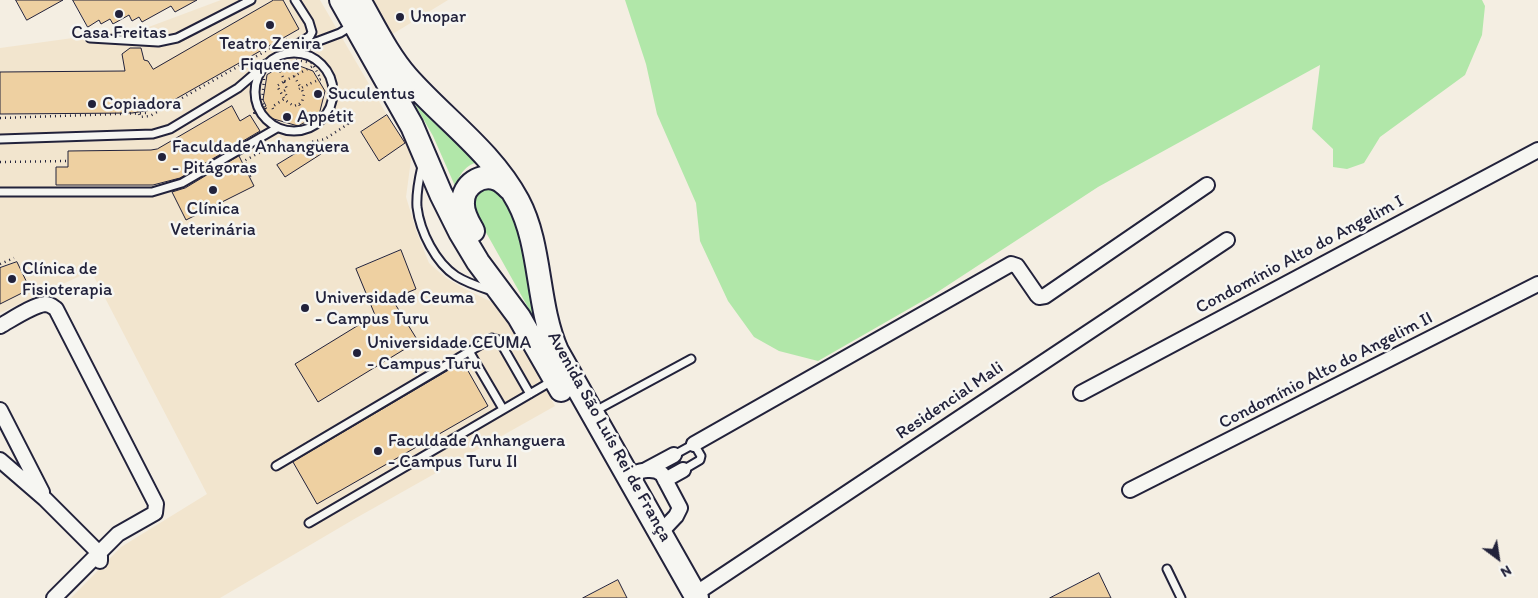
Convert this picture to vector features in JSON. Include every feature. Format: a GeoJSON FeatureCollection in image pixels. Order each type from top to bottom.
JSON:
{"type":"FeatureCollection","features":[{"type":"Feature","properties":{"kind":"main road","name":"Avenida São Luís Rei de França"},"geometry":{"type":"LineString","coordinates":[[341,0],[412,126],[441,194],[460,232],[478,262],[519,317],[555,379],[691,597]]}},
{"type":"Feature","properties":{"kind":"main road","name":"Avenida São Luís Rei de França"},"geometry":{"type":"LineString","coordinates":[[359,0],[391,57],[407,77],[484,154],[511,190],[523,211],[531,235],[544,309],[557,351],[592,412],[637,473],[660,533],[691,597]]}},
{"type":"Feature","properties":{"kind":"main road"},"geometry":{"type":"LineString","coordinates":[[504,295],[465,215],[462,201],[467,188],[474,182],[484,178],[497,179],[511,190]]}},
{"type":"Feature","properties":{"kind":"street","name":"Condomínio Alto do Angelim I"},"geometry":{"type":"LineString","coordinates":[[1080,393],[1538,150]]}},
{"type":"Feature","properties":{"kind":"street"},"geometry":{"type":"LineString","coordinates":[[694,444],[1010,264],[1017,266],[1037,295],[1040,297],[1045,296],[1207,185]]}},
{"type":"Feature","properties":{"kind":"street","name":"Residencial Mali"},"geometry":{"type":"LineString","coordinates":[[691,597],[1227,240]]}},
{"type":"Feature","properties":{"kind":"street","name":"Condomínio Alto do Angelim II"},"geometry":{"type":"LineString","coordinates":[[1130,490],[1538,284]]}},
{"type":"Feature","properties":{"kind":"street"},"geometry":{"type":"LineString","coordinates":[[0,326],[44,304],[50,304],[56,309],[156,504],[156,509],[152,515],[118,534],[54,598]]}},
{"type":"Feature","properties":{"kind":"street"},"geometry":{"type":"LineString","coordinates":[[0,410],[46,499]]}},
{"type":"Feature","properties":{"kind":"street"},"geometry":{"type":"LineString","coordinates":[[637,473],[674,455]]}},
{"type":"Feature","properties":{"kind":"street"},"geometry":{"type":"LineString","coordinates":[[0,460],[46,499],[98,552],[100,558],[98,564],[64,598]]}},
{"type":"Feature","properties":{"kind":"street"},"geometry":{"type":"LineString","coordinates":[[666,480],[684,470]]}},
{"type":"Feature","properties":{"kind":"street"},"geometry":{"type":"LineString","coordinates":[[637,473],[659,471],[666,480],[680,508],[676,516],[660,533]]}},
{"type":"Feature","properties":{"kind":"lane"},"geometry":{"type":"LineString","coordinates":[[90,38],[168,41],[252,0]]}},
{"type":"Feature","properties":{"kind":"lane"},"geometry":{"type":"LineString","coordinates":[[0,139],[154,134],[170,129],[238,88],[266,64],[310,36],[312,32],[309,22],[295,0]]}},
{"type":"Feature","properties":{"kind":"lane"},"geometry":{"type":"LineString","coordinates":[[280,55],[340,33],[355,24]]}},
{"type":"Feature","properties":{"kind":"lane"},"geometry":{"type":"LineString","coordinates":[[266,64],[261,70],[255,85],[255,101],[262,116],[277,128],[286,131],[295,132],[314,126],[327,113],[331,104],[333,85],[330,76],[320,62],[313,58],[297,53],[280,55]]}},
{"type":"Feature","properties":{"kind":"lane"},"geometry":{"type":"LineString","coordinates":[[0,192],[152,192],[161,190],[182,183],[277,128]]}},
{"type":"Feature","properties":{"kind":"lane"},"geometry":{"type":"LineString","coordinates":[[424,153],[419,180],[417,208],[419,219],[431,246],[448,270],[458,277],[504,295]]}},
{"type":"Feature","properties":{"kind":"lane"},"geometry":{"type":"LineString","coordinates":[[276,466],[492,338],[498,340],[530,394]]}},
{"type":"Feature","properties":{"kind":"lane"},"geometry":{"type":"LineString","coordinates":[[469,351],[503,409]]}},
{"type":"Feature","properties":{"kind":"lane"},"geometry":{"type":"LineString","coordinates":[[592,412],[691,359]]}},
{"type":"Feature","properties":{"kind":"lane"},"geometry":{"type":"LineString","coordinates":[[309,523],[555,379]]}},
{"type":"Feature","properties":{"kind":"lane"},"geometry":{"type":"LineString","coordinates":[[674,455],[694,444],[700,460],[684,470]]}},
{"type":"Feature","properties":{"kind":"lane"},"geometry":{"type":"LineString","coordinates":[[1167,569],[1181,598]]}},
{"type":"Feature","properties":{"kind":"path"},"geometry":{"type":"LineString","coordinates":[[139,114],[140,117],[150,116],[290,37]]}},
{"type":"Feature","properties":{"kind":"path"},"geometry":{"type":"LineString","coordinates":[[271,70],[292,59],[312,63],[320,79],[300,89]]}},
{"type":"Feature","properties":{"kind":"path"},"geometry":{"type":"LineString","coordinates":[[294,76],[304,94],[300,105],[294,106],[288,103],[277,86],[294,76],[313,66]]}},
{"type":"Feature","properties":{"kind":"path"},"geometry":{"type":"LineString","coordinates":[[278,67],[287,89],[284,91],[286,99]]}},
{"type":"Feature","properties":{"kind":"path"},"geometry":{"type":"LineString","coordinates":[[265,73],[262,102],[267,111],[286,99]]}},
{"type":"Feature","properties":{"kind":"path"},"geometry":{"type":"LineString","coordinates":[[0,118],[139,114],[161,110]]}},
{"type":"Feature","properties":{"kind":"path"},"geometry":{"type":"LineString","coordinates":[[250,176],[252,175],[244,161],[277,143],[280,148],[287,151],[298,149],[311,142],[325,139],[348,124],[348,126]]}},
{"type":"Feature","properties":{"kind":"path"},"geometry":{"type":"LineString","coordinates":[[0,162],[68,161]]}},
{"type":"Feature","properties":{"kind":"path"},"geometry":{"type":"LineString","coordinates":[[0,264],[14,258]]}},
{"type":"Feature","properties":{"kind":"shaded area"},"geometry":{"type":"Polygon","coordinates":[[[221,0],[320,0],[387,115],[412,152],[406,197],[429,263],[446,278],[492,302],[505,314],[555,406],[356,518],[220,598],[71,598],[121,547],[207,494],[91,271],[0,313],[0,48],[146,28],[221,0]]]}},
{"type":"Feature","properties":{"kind":"shaded area","name":"Unopar"},"geometry":{"type":"Polygon","coordinates":[[[370,0],[448,0],[391,35],[370,0]]]}},
{"type":"Feature","properties":{"kind":"green space"},"geometry":{"type":"Polygon","coordinates":[[[625,0],[1482,0],[1485,6],[1482,35],[1465,75],[1380,137],[1364,163],[1347,169],[1333,167],[1333,149],[1312,129],[1320,65],[1098,187],[933,295],[818,361],[779,351],[754,337],[728,301],[700,241],[696,203],[657,114],[646,64],[625,0]]]}},
{"type":"Feature","properties":{"kind":"green space"},"geometry":{"type":"Polygon","coordinates":[[[401,80],[483,160],[465,169],[455,186],[433,136],[401,80]]]}},
{"type":"Feature","properties":{"kind":"green space"},"geometry":{"type":"Polygon","coordinates":[[[483,187],[499,189],[517,223],[537,321],[474,211],[473,196],[483,187]]]}},
{"type":"Feature","properties":{"kind":"building","name":"Casa Freitas"},"geometry":{"type":"Polygon","coordinates":[[[16,0],[63,0],[27,20],[16,0]]]}},
{"type":"Feature","properties":{"kind":"building","name":"Casa Freitas"},"geometry":{"type":"Polygon","coordinates":[[[73,0],[197,0],[175,12],[171,6],[142,22],[139,17],[132,21],[129,15],[113,24],[110,19],[101,24],[99,20],[88,27],[73,0]]]}},
{"type":"Feature","properties":{"kind":"building"},"geometry":{"type":"Polygon","coordinates":[[[274,0],[283,0],[299,29],[158,109],[132,113],[0,114],[0,72],[125,71],[122,54],[130,48],[141,48],[144,60],[148,61],[153,69],[274,0]]]}},
{"type":"Feature","properties":{"kind":"building"},"geometry":{"type":"Polygon","coordinates":[[[289,62],[313,71],[325,91],[319,115],[298,126],[253,113],[266,106],[263,100],[267,75],[289,62]]]}},
{"type":"Feature","properties":{"kind":"building"},"geometry":{"type":"Polygon","coordinates":[[[232,106],[240,121],[250,115],[260,131],[180,178],[153,185],[56,185],[56,167],[68,167],[68,151],[157,149],[232,106]]]}},
{"type":"Feature","properties":{"kind":"building"},"geometry":{"type":"Polygon","coordinates":[[[387,115],[405,143],[379,161],[361,132],[387,115]]]}},
{"type":"Feature","properties":{"kind":"building"},"geometry":{"type":"Polygon","coordinates":[[[313,143],[321,154],[285,177],[277,165],[313,143]]]}},
{"type":"Feature","properties":{"kind":"building","name":"Clínica Veterinária"},"geometry":{"type":"Polygon","coordinates":[[[239,156],[254,186],[186,220],[172,192],[185,188],[239,156]]]}},
{"type":"Feature","properties":{"kind":"building","name":"Universidade CEUMA - Campus Turu"},"geometry":{"type":"Polygon","coordinates":[[[401,250],[416,289],[392,299],[418,341],[318,402],[295,364],[375,315],[356,269],[401,250]]]}},
{"type":"Feature","properties":{"kind":"building","name":"Clínica de Fisioterapia"},"geometry":{"type":"Polygon","coordinates":[[[17,262],[30,289],[0,304],[0,268],[17,262]]]}},
{"type":"Feature","properties":{"kind":"building"},"geometry":{"type":"Polygon","coordinates":[[[463,362],[488,406],[317,504],[293,462],[463,362]]]}},
{"type":"Feature","properties":{"kind":"building"},"geometry":{"type":"Polygon","coordinates":[[[1099,573],[1111,598],[1050,598],[1099,573]]]}},
{"type":"Feature","properties":{"kind":"building"},"geometry":{"type":"Polygon","coordinates":[[[618,580],[627,598],[583,598],[618,580]]]}},
{"type":"Feature","properties":{"kind":"place","name":"Casa Freitas"},"geometry":{"type":"Point","coordinates":[119,14]}},
{"type":"Feature","properties":{"kind":"place","name":"Unopar"},"geometry":{"type":"Point","coordinates":[400,17]}},
{"type":"Feature","properties":{"kind":"place","name":"Teatro Zenira Fiquene"},"geometry":{"type":"Point","coordinates":[270,25]}},
{"type":"Feature","properties":{"kind":"place","name":"Suculentus"},"geometry":{"type":"Point","coordinates":[318,94]}},
{"type":"Feature","properties":{"kind":"place","name":"Copiadora"},"geometry":{"type":"Point","coordinates":[92,104]}},
{"type":"Feature","properties":{"kind":"place","name":"Appétit"},"geometry":{"type":"Point","coordinates":[287,117]}},
{"type":"Feature","properties":{"kind":"place","name":"Faculdade Anhanguera - Pitágoras"},"geometry":{"type":"Point","coordinates":[162,157]}},
{"type":"Feature","properties":{"kind":"place","name":"Clínica Veterinária"},"geometry":{"type":"Point","coordinates":[213,190]}},
{"type":"Feature","properties":{"kind":"place","name":"Clínica de Fisioterapia"},"geometry":{"type":"Point","coordinates":[12,279]}},
{"type":"Feature","properties":{"kind":"place","name":"Universidade Ceuma - Campus Turu"},"geometry":{"type":"Point","coordinates":[305,308]}},
{"type":"Feature","properties":{"kind":"place","name":"Universidade CEUMA - Campus Turu"},"geometry":{"type":"Point","coordinates":[357,353]}},
{"type":"Feature","properties":{"kind":"place","name":"Faculdade Anhanguera - Campus Turu II"},"geometry":{"type":"Point","coordinates":[378,451]}}]}
